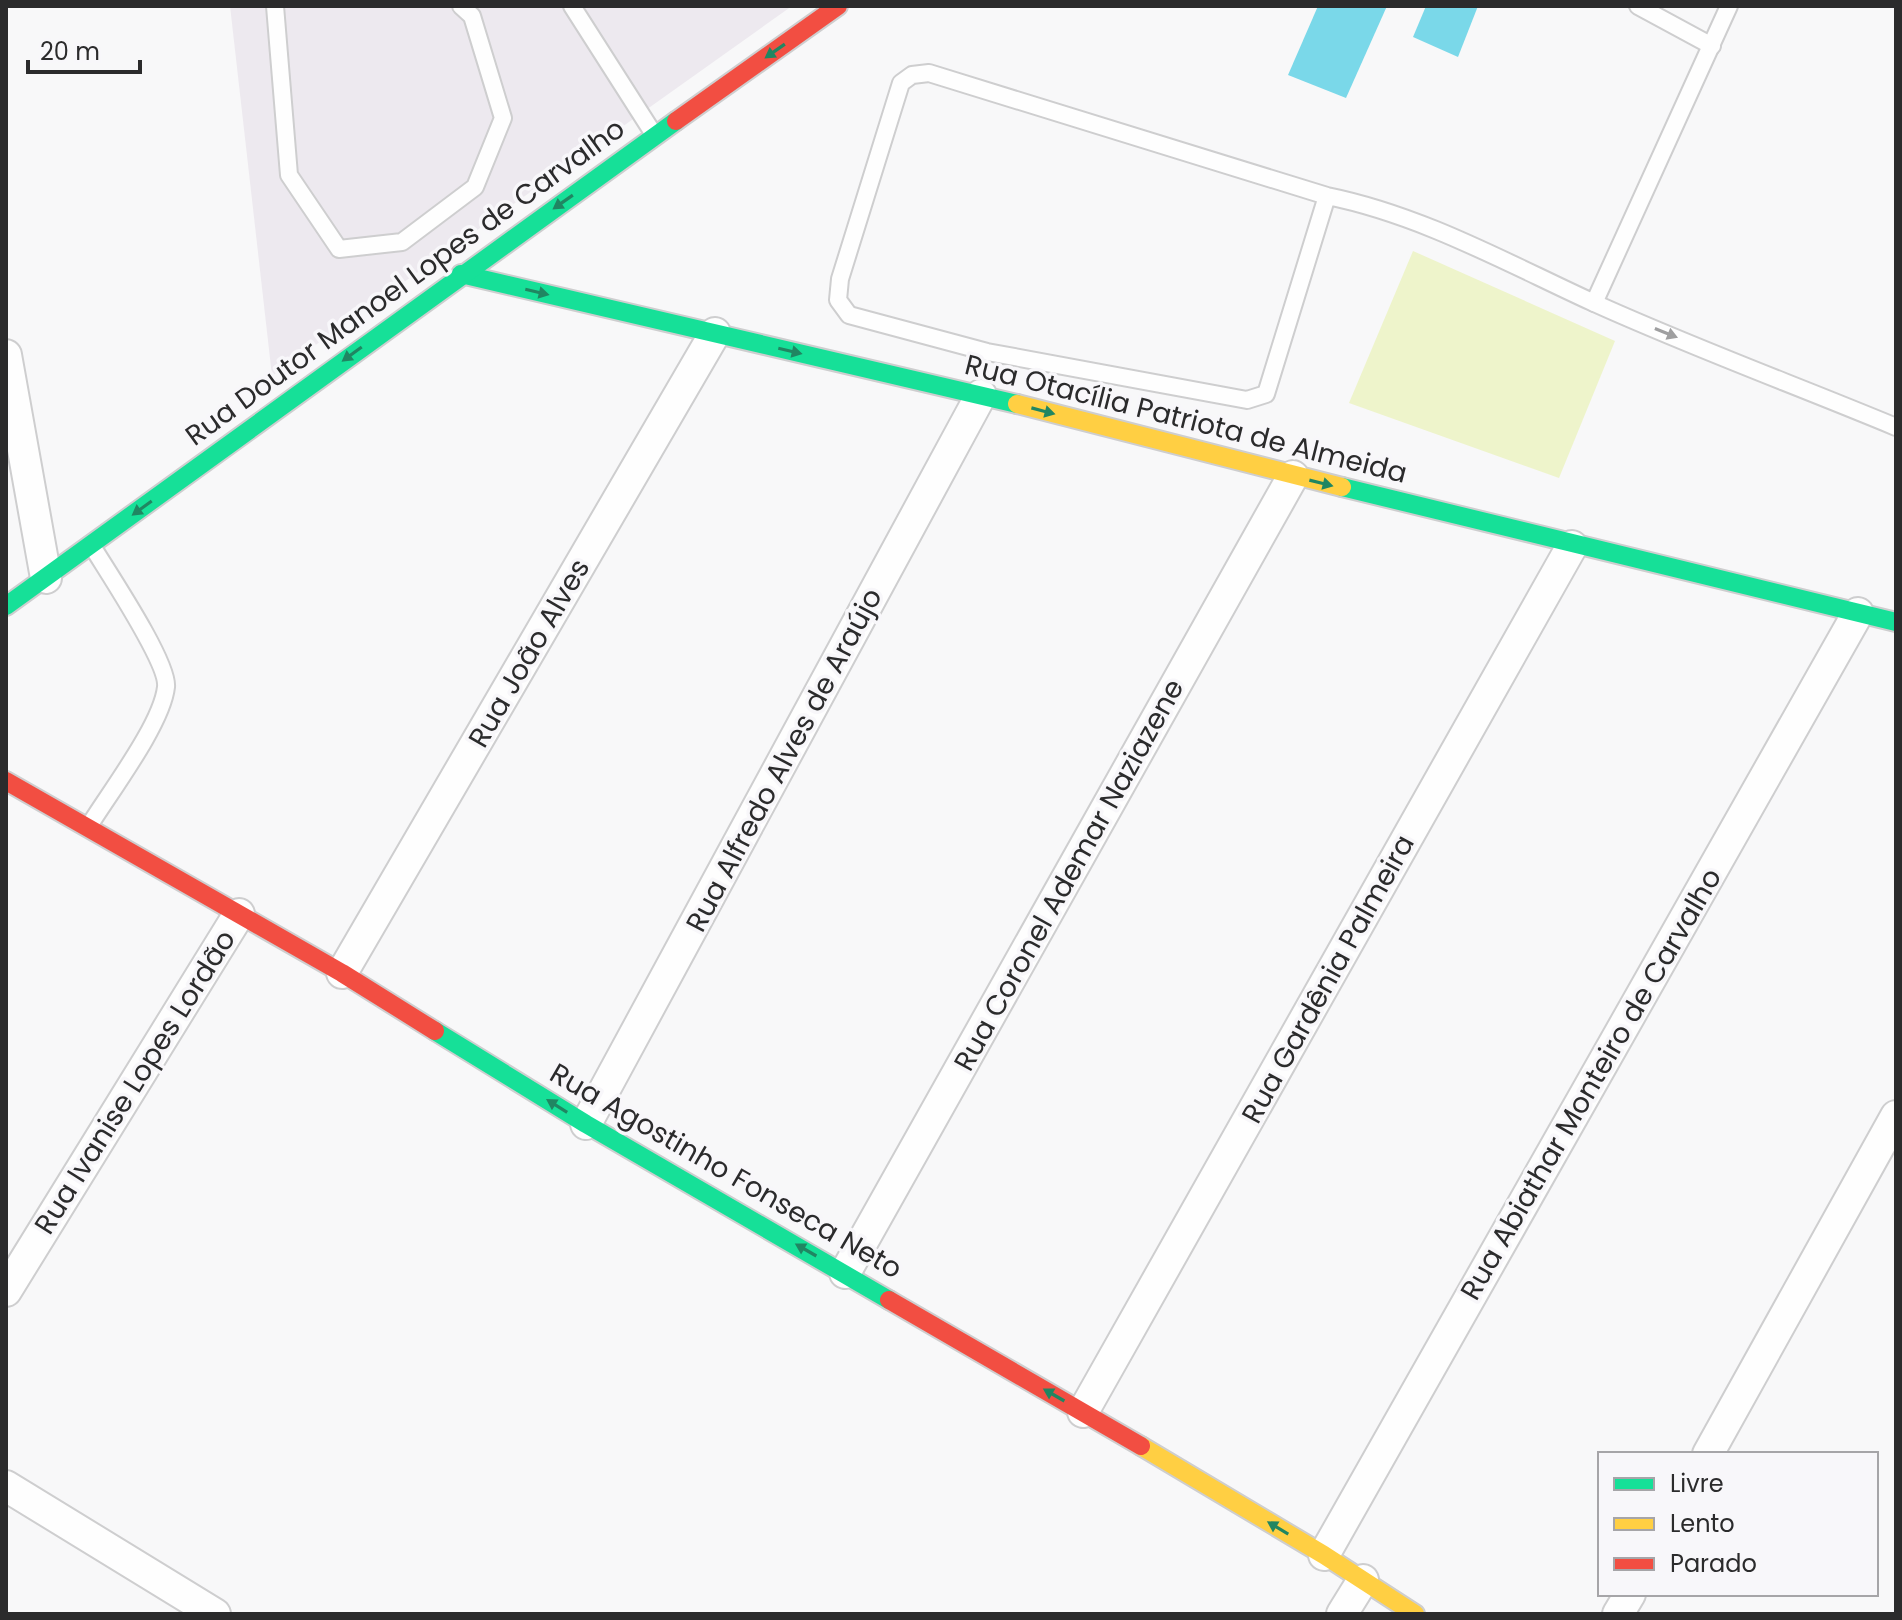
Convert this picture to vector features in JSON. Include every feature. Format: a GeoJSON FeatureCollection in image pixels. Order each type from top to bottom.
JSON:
{"type":"FeatureCollection","features":[{"type":"Feature","properties":{"kind":"main road","name":"Rua Doutor Manoel Lopes de Carvalho"},"geometry":{"type":"LineString","coordinates":[[6,606],[461,274],[838,6]]}},
{"type":"Feature","properties":{"kind":"main road","name":"Rua Otacília Patriota de Almeida"},"geometry":{"type":"LineString","coordinates":[[461,274],[981,395],[1572,546],[1896,622]]}},
{"type":"Feature","properties":{"kind":"main road","name":"Rua Agostinho Fonseca Neto"},"geometry":{"type":"LineString","coordinates":[[6,781],[342,973],[586,1124],[1083,1412],[1324,1555],[1415,1614]]}},
{"type":"Feature","properties":{"kind":"street","name":"Rua João Alves"},"geometry":{"type":"LineString","coordinates":[[342,973],[715,333]]}},
{"type":"Feature","properties":{"kind":"street"},"geometry":{"type":"LineString","coordinates":[[6,355],[46,578]]}},
{"type":"Feature","properties":{"kind":"street","name":"Rua Alfredo Alves de Araújo"},"geometry":{"type":"LineString","coordinates":[[586,1124],[981,395]]}},
{"type":"Feature","properties":{"kind":"street","name":"Rua Coronel Ademar Naziazene"},"geometry":{"type":"LineString","coordinates":[[845,1273],[1293,476]]}},
{"type":"Feature","properties":{"kind":"street","name":"Rua Gardênia Palmeira"},"geometry":{"type":"LineString","coordinates":[[1083,1412],[1572,546]]}},
{"type":"Feature","properties":{"kind":"street","name":"Rua Abiathar Monteiro de Carvalho"},"geometry":{"type":"LineString","coordinates":[[1324,1555],[1858,613]]}},
{"type":"Feature","properties":{"kind":"street","name":"Rua Ivanise Lopes Lordão"},"geometry":{"type":"LineString","coordinates":[[6,1291],[239,914]]}},
{"type":"Feature","properties":{"kind":"street"},"geometry":{"type":"LineString","coordinates":[[1709,1452],[1896,1116]]}},
{"type":"Feature","properties":{"kind":"street"},"geometry":{"type":"LineString","coordinates":[[6,1486],[215,1614]]}},
{"type":"Feature","properties":{"kind":"street"},"geometry":{"type":"LineString","coordinates":[[1342,1614],[1363,1580]]}},
{"type":"Feature","properties":{"kind":"street"},"geometry":{"type":"LineString","coordinates":[[1618,1614],[1629,1596]]}},
{"type":"Feature","properties":{"kind":"lane"},"geometry":{"type":"LineString","coordinates":[[275,6],[289,175],[339,249],[402,242],[475,187],[503,118],[472,16],[461,6]]}},
{"type":"Feature","properties":{"kind":"lane"},"geometry":{"type":"LineString","coordinates":[[572,6],[655,136]]}},
{"type":"Feature","properties":{"kind":"lane"},"geometry":{"type":"LineString","coordinates":[[1638,6],[1712,46]]}},
{"type":"Feature","properties":{"kind":"lane"},"geometry":{"type":"LineString","coordinates":[[1594,303],[1729,6]]}},
{"type":"Feature","properties":{"kind":"lane"},"geometry":{"type":"LineString","coordinates":[[1327,196],[1286,338],[1266,394],[1258,399],[1247,400],[987,352],[849,315],[838,300],[840,279],[901,83],[912,75],[929,73],[1327,196],[1367,204],[1433,228],[1594,303],[1896,427]]}},
{"type":"Feature","properties":{"kind":"lane"},"geometry":{"type":"LineString","coordinates":[[88,828],[143,740],[161,706],[167,684],[161,662],[92,545]]}},
{"type":"Feature","properties":{"kind":"shaded area"},"geometry":{"type":"Polygon","coordinates":[[[230,6],[792,6],[272,376],[230,6]]]}},
{"type":"Feature","properties":{"kind":"green space"},"geometry":{"type":"Polygon","coordinates":[[[1413,251],[1615,341],[1559,478],[1349,403],[1413,251]]]}},
{"type":"Feature","properties":{"kind":"water"},"geometry":{"type":"Polygon","coordinates":[[[1318,6],[1387,6],[1346,98],[1288,75],[1318,6]]]}},
{"type":"Feature","properties":{"kind":"water"},"geometry":{"type":"Polygon","coordinates":[[[1426,6],[1478,6],[1458,57],[1413,37],[1426,6]]]}},
{"type":"Feature","properties":{"kind":"traffic: fast"},"geometry":{"type":"LineString","coordinates":[[6,606],[676,121]]}},
{"type":"Feature","properties":{"kind":"traffic: fast"},"geometry":{"type":"LineString","coordinates":[[461,274],[1017,404]]}},
{"type":"Feature","properties":{"kind":"traffic: fast"},"geometry":{"type":"LineString","coordinates":[[1342,487],[1896,622]]}},
{"type":"Feature","properties":{"kind":"traffic: fast"},"geometry":{"type":"LineString","coordinates":[[435,1031],[586,1124],[889,1300]]}},
{"type":"Feature","properties":{"kind":"traffic: slow"},"geometry":{"type":"LineString","coordinates":[[1017,404],[1342,487]]}},
{"type":"Feature","properties":{"kind":"traffic: slow"},"geometry":{"type":"LineString","coordinates":[[1141,1446],[1324,1555],[1415,1614]]}},
{"type":"Feature","properties":{"kind":"traffic: jam"},"geometry":{"type":"LineString","coordinates":[[676,121],[838,6]]}},
{"type":"Feature","properties":{"kind":"traffic: jam"},"geometry":{"type":"LineString","coordinates":[[6,781],[342,973],[435,1031]]}},
{"type":"Feature","properties":{"kind":"traffic: jam"},"geometry":{"type":"LineString","coordinates":[[889,1300],[1141,1446]]}}]}
